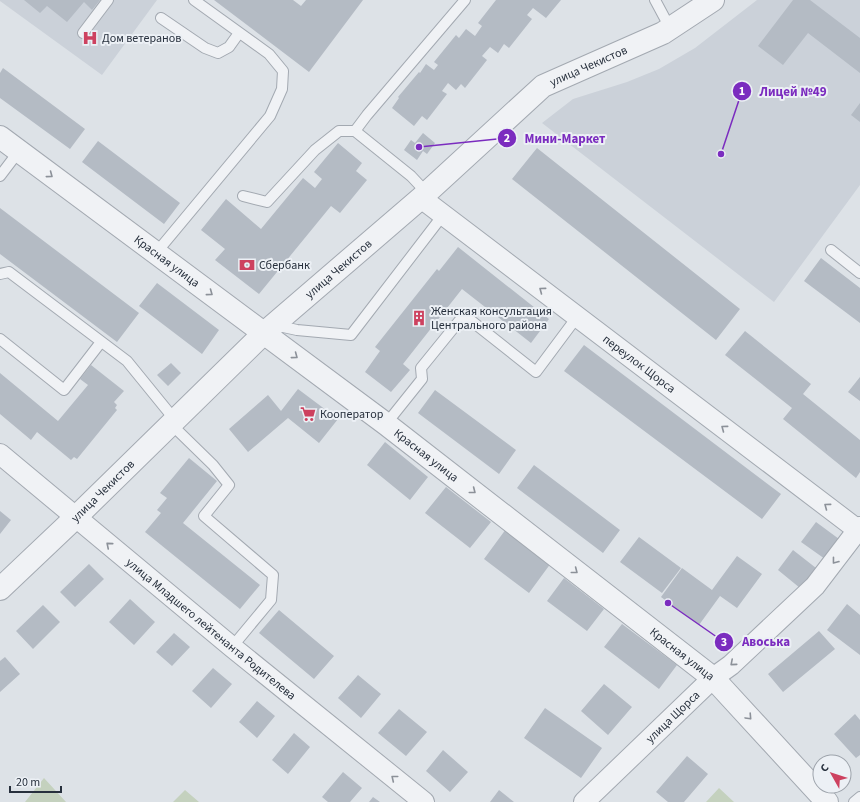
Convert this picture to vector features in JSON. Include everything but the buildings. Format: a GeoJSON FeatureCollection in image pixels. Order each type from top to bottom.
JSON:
{"type":"FeatureCollection","features":[{"type":"Feature","properties":{"kind":"street","name":"улица Чекистов"},"geometry":{"type":"LineString","coordinates":[[0,589],[269,329],[424,195],[543,86],[662,33],[713,0]]}},
{"type":"Feature","properties":{"kind":"street","name":"Красная улица"},"geometry":{"type":"LineString","coordinates":[[0,137],[156,253],[269,329],[386,424],[713,678],[827,802]]}},
{"type":"Feature","properties":{"kind":"street","name":"переулок Щорса"},"geometry":{"type":"LineString","coordinates":[[424,195],[443,215],[859,528]]}},
{"type":"Feature","properties":{"kind":"street","name":"улица Младшего лейтенанта Родителева"},"geometry":{"type":"LineString","coordinates":[[0,454],[232,647],[424,802]]}},
{"type":"Feature","properties":{"kind":"street","name":"улица Щорса"},"geometry":{"type":"LineString","coordinates":[[584,802],[713,678],[731,665],[815,586],[859,528]]}},
{"type":"Feature","properties":{"kind":"lane"},"geometry":{"type":"LineString","coordinates":[[83,33],[108,0]]}},
{"type":"Feature","properties":{"kind":"lane"},"geometry":{"type":"LineString","coordinates":[[156,253],[270,116],[282,89],[283,72],[269,54],[194,0]]}},
{"type":"Feature","properties":{"kind":"lane"},"geometry":{"type":"LineString","coordinates":[[355,131],[366,115],[465,0]]}},
{"type":"Feature","properties":{"kind":"lane"},"geometry":{"type":"LineString","coordinates":[[655,0],[670,28]]}},
{"type":"Feature","properties":{"kind":"lane"},"geometry":{"type":"LineString","coordinates":[[161,18],[205,48],[218,53],[229,47],[239,33]]}},
{"type":"Feature","properties":{"kind":"lane"},"geometry":{"type":"LineString","coordinates":[[243,196],[267,202],[315,150],[339,132],[355,131],[411,176],[424,195]]}},
{"type":"Feature","properties":{"kind":"lane"},"geometry":{"type":"LineString","coordinates":[[0,176],[19,151]]}},
{"type":"Feature","properties":{"kind":"lane"},"geometry":{"type":"LineString","coordinates":[[269,329],[351,335],[443,215]]}},
{"type":"Feature","properties":{"kind":"lane"},"geometry":{"type":"LineString","coordinates":[[831,250],[860,272]]}},
{"type":"Feature","properties":{"kind":"lane"},"geometry":{"type":"LineString","coordinates":[[0,274],[9,272],[127,361],[173,422],[213,465],[229,485],[204,516],[273,575],[271,600],[232,647]]}},
{"type":"Feature","properties":{"kind":"lane"},"geometry":{"type":"LineString","coordinates":[[386,424],[422,379],[421,368],[464,315],[536,372],[577,317]]}},
{"type":"Feature","properties":{"kind":"lane"},"geometry":{"type":"LineString","coordinates":[[0,339],[64,390],[101,342]]}},
{"type":"Feature","properties":{"kind":"lane"},"geometry":{"type":"LineString","coordinates":[[854,802],[860,796]]}},
{"type":"Feature","properties":{"kind":"shaded area","name":"Дом ветеранов"},"geometry":{"type":"Polygon","coordinates":[[[0,0],[157,0],[102,75],[0,0]]]}},
{"type":"Feature","properties":{"kind":"shaded area"},"geometry":{"type":"Polygon","coordinates":[[[757,0],[860,0],[860,185],[774,302],[542,123],[573,99],[627,82],[659,69],[695,48],[757,0]]]}},
{"type":"Feature","properties":{"kind":"green space"},"geometry":{"type":"Polygon","coordinates":[[[44,778],[66,802],[25,802],[44,778]]]}},
{"type":"Feature","properties":{"kind":"green space"},"geometry":{"type":"Polygon","coordinates":[[[719,788],[734,802],[706,802],[719,788]]]}},
{"type":"Feature","properties":{"kind":"green space"},"geometry":{"type":"Polygon","coordinates":[[[185,790],[199,802],[173,802],[185,790]]]}},
{"type":"Feature","properties":{"kind":"place","name":"Дом ветеранов"},"geometry":{"type":"Point","coordinates":[90,38]}},
{"type":"Feature","properties":{"kind":"place","name":"Мини-Маркет"},"geometry":{"type":"Point","coordinates":[419,147]}},
{"type":"Feature","properties":{"kind":"place","name":"Лицей №49"},"geometry":{"type":"Point","coordinates":[721,154]}},
{"type":"Feature","properties":{"kind":"place","name":"Сбербанк"},"geometry":{"type":"Point","coordinates":[247,265]}},
{"type":"Feature","properties":{"kind":"place","name":"Женская консультация Центрального района"},"geometry":{"type":"Point","coordinates":[419,318]}},
{"type":"Feature","properties":{"kind":"place","name":"Кооператор"},"geometry":{"type":"Point","coordinates":[308,414]}},
{"type":"Feature","properties":{"kind":"place","name":"Авоська"},"geometry":{"type":"Point","coordinates":[668,603]}}]}
